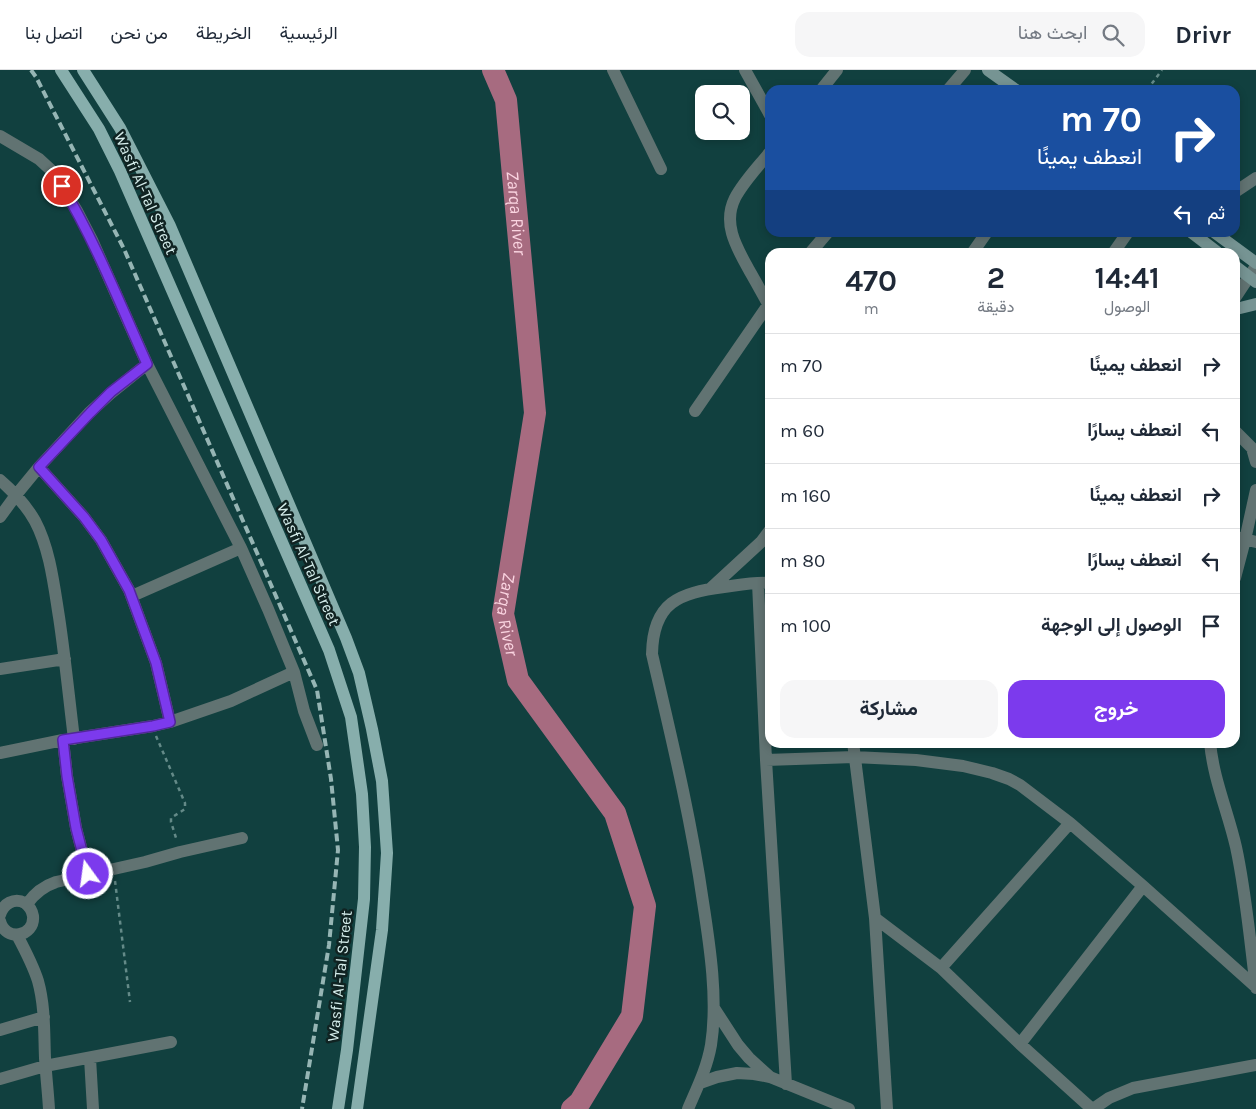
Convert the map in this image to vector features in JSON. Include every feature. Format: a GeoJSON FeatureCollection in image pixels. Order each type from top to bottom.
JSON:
{"type":"FeatureCollection","features":[{"type":"Feature","properties":{"kind":"main road","name":"Wasfi Al-Tal Street"},"geometry":{"type":"LineString","coordinates":[[61,70],[99,129],[120,171],[329,650],[351,717],[362,794],[365,847],[364,899],[347,1050],[338,1109]]}},
{"type":"Feature","properties":{"kind":"main road","name":"Wasfi Al-Tal Street"},"geometry":{"type":"LineString","coordinates":[[83,70],[120,128],[170,226],[346,638],[359,673],[382,780],[387,853],[382,930],[358,1109]]}},
{"type":"Feature","properties":{"kind":"street"},"geometry":{"type":"LineString","coordinates":[[613,70],[661,169]]}},
{"type":"Feature","properties":{"kind":"street"},"geometry":{"type":"LineString","coordinates":[[745,70],[765,106]]}},
{"type":"Feature","properties":{"kind":"street"},"geometry":{"type":"LineString","coordinates":[[825,85],[837,70]]}},
{"type":"Feature","properties":{"kind":"street"},"geometry":{"type":"LineString","coordinates":[[952,85],[965,70]]}},
{"type":"Feature","properties":{"kind":"street"},"geometry":{"type":"LineString","coordinates":[[988,70],[1009,85]]}},
{"type":"Feature","properties":{"kind":"street"},"geometry":{"type":"LineString","coordinates":[[0,136],[39,158],[52,171],[77,210],[147,364],[241,548],[294,672],[304,711],[317,745]]}},
{"type":"Feature","properties":{"kind":"street"},"geometry":{"type":"LineString","coordinates":[[765,158],[736,196],[730,222],[736,248],[765,296]]}},
{"type":"Feature","properties":{"kind":"street"},"geometry":{"type":"LineString","coordinates":[[1240,189],[1256,178]]}},
{"type":"Feature","properties":{"kind":"street"},"geometry":{"type":"LineString","coordinates":[[814,248],[824,237]]}},
{"type":"Feature","properties":{"kind":"street"},"geometry":{"type":"LineString","coordinates":[[976,248],[984,237]]}},
{"type":"Feature","properties":{"kind":"street"},"geometry":{"type":"LineString","coordinates":[[1117,248],[1124,237]]}},
{"type":"Feature","properties":{"kind":"street"},"geometry":{"type":"LineString","coordinates":[[1198,237],[1212,248]]}},
{"type":"Feature","properties":{"kind":"street"},"geometry":{"type":"LineString","coordinates":[[1219,237],[1229,248]]}},
{"type":"Feature","properties":{"kind":"street"},"geometry":{"type":"LineString","coordinates":[[1240,259],[1255,275]]}},
{"type":"Feature","properties":{"kind":"street"},"geometry":{"type":"LineString","coordinates":[[1240,268],[1255,275]]}},
{"type":"Feature","properties":{"kind":"street"},"geometry":{"type":"LineString","coordinates":[[1240,298],[1255,275]]}},
{"type":"Feature","properties":{"kind":"street"},"geometry":{"type":"LineString","coordinates":[[1240,306],[1256,304]]}},
{"type":"Feature","properties":{"kind":"street"},"geometry":{"type":"LineString","coordinates":[[695,411],[765,309]]}},
{"type":"Feature","properties":{"kind":"street"},"geometry":{"type":"LineString","coordinates":[[0,518],[39,467],[90,413],[111,392],[147,364]]}},
{"type":"Feature","properties":{"kind":"street"},"geometry":{"type":"LineString","coordinates":[[1240,436],[1252,448],[1256,462]]}},
{"type":"Feature","properties":{"kind":"street"},"geometry":{"type":"LineString","coordinates":[[39,467],[84,517],[101,540],[132,596],[158,669],[170,722]]}},
{"type":"Feature","properties":{"kind":"street"},"geometry":{"type":"LineString","coordinates":[[0,480],[16,495],[35,521],[50,562],[65,659],[69,739],[67,776],[76,828],[88,874]]}},
{"type":"Feature","properties":{"kind":"street"},"geometry":{"type":"LineString","coordinates":[[1240,559],[1256,490]]}},
{"type":"Feature","properties":{"kind":"street"},"geometry":{"type":"LineString","coordinates":[[710,589],[765,537]]}},
{"type":"Feature","properties":{"kind":"street"},"geometry":{"type":"LineString","coordinates":[[132,596],[241,548]]}},
{"type":"Feature","properties":{"kind":"street"},"geometry":{"type":"LineString","coordinates":[[688,1109],[707,1065],[711,1045],[714,1008],[706,923],[697,860],[680,774],[652,654],[657,623],[670,603],[680,596],[710,589],[764,583],[765,672]]}},
{"type":"Feature","properties":{"kind":"street"},"geometry":{"type":"LineString","coordinates":[[0,669],[65,659]]}},
{"type":"Feature","properties":{"kind":"street"},"geometry":{"type":"LineString","coordinates":[[0,753],[170,722],[230,701],[294,672]]}},
{"type":"Feature","properties":{"kind":"street"},"geometry":{"type":"LineString","coordinates":[[766,748],[786,1084]]}},
{"type":"Feature","properties":{"kind":"street"},"geometry":{"type":"LineString","coordinates":[[853,748],[875,918],[887,1109]]}},
{"type":"Feature","properties":{"kind":"street"},"geometry":{"type":"LineString","coordinates":[[1211,748],[1241,869],[1256,987]]}},
{"type":"Feature","properties":{"kind":"street"},"geometry":{"type":"LineString","coordinates":[[766,760],[854,757],[916,760],[963,766],[1009,779],[1020,785],[1070,823],[1256,987]]}},
{"type":"Feature","properties":{"kind":"street"},"geometry":{"type":"LineString","coordinates":[[941,968],[1070,823]]}},
{"type":"Feature","properties":{"kind":"street"},"geometry":{"type":"LineString","coordinates":[[27,904],[34,895],[50,884],[242,838]]}},
{"type":"Feature","properties":{"kind":"street"},"geometry":{"type":"LineString","coordinates":[[1020,1044],[1143,886]]}},
{"type":"Feature","properties":{"kind":"street"},"geometry":{"type":"LineString","coordinates":[[3,922],[23,933],[32,925],[33,919],[30,908],[27,904],[18,901],[6,904],[3,922],[31,963],[38,979],[44,1017],[49,1109]]}},
{"type":"Feature","properties":{"kind":"street"},"geometry":{"type":"LineString","coordinates":[[875,918],[941,968],[1020,1044],[1092,1109],[1109,1098],[1134,1088],[1256,1065]]}},
{"type":"Feature","properties":{"kind":"street"},"geometry":{"type":"LineString","coordinates":[[714,1008],[738,1045],[770,1077]]}},
{"type":"Feature","properties":{"kind":"street"},"geometry":{"type":"LineString","coordinates":[[0,1030],[44,1017]]}},
{"type":"Feature","properties":{"kind":"street"},"geometry":{"type":"LineString","coordinates":[[0,1080],[46,1066],[171,1042]]}},
{"type":"Feature","properties":{"kind":"street"},"geometry":{"type":"LineString","coordinates":[[90,1058],[93,1109]]}},
{"type":"Feature","properties":{"kind":"street"},"geometry":{"type":"LineString","coordinates":[[700,1083],[737,1073],[754,1074],[770,1077],[849,1109]]}},
{"type":"Feature","properties":{"kind":"path"},"geometry":{"type":"LineString","coordinates":[[1151,85],[1162,70]]}},
{"type":"Feature","properties":{"kind":"path"},"geometry":{"type":"LineString","coordinates":[[153,726],[158,743],[185,803],[185,809],[172,817],[171,820],[180,852]]}},
{"type":"Feature","properties":{"kind":"path"},"geometry":{"type":"LineString","coordinates":[[113,870],[130,1002]]}},
{"type":"Feature","properties":{"kind":"waterway","name":"Zarqa River"},"geometry":{"type":"LineString","coordinates":[[493,70],[506,100],[535,413],[503,614],[518,680],[615,813],[645,906],[632,1016],[580,1102],[572,1109]]}},
{"type":"Feature","properties":{"kind":"railway"},"geometry":{"type":"LineString","coordinates":[[31,70],[124,249],[317,690],[331,779],[338,850],[329,945],[302,1109]]}},
{"type":"Feature","properties":{"kind":"route"},"geometry":{"type":"LineString","coordinates":[[62,186],[92,240],[147,364],[111,392],[39,467],[84,517],[101,540],[129,590],[160,675],[170,722],[63,740],[76,828],[88,874]]}}]}
